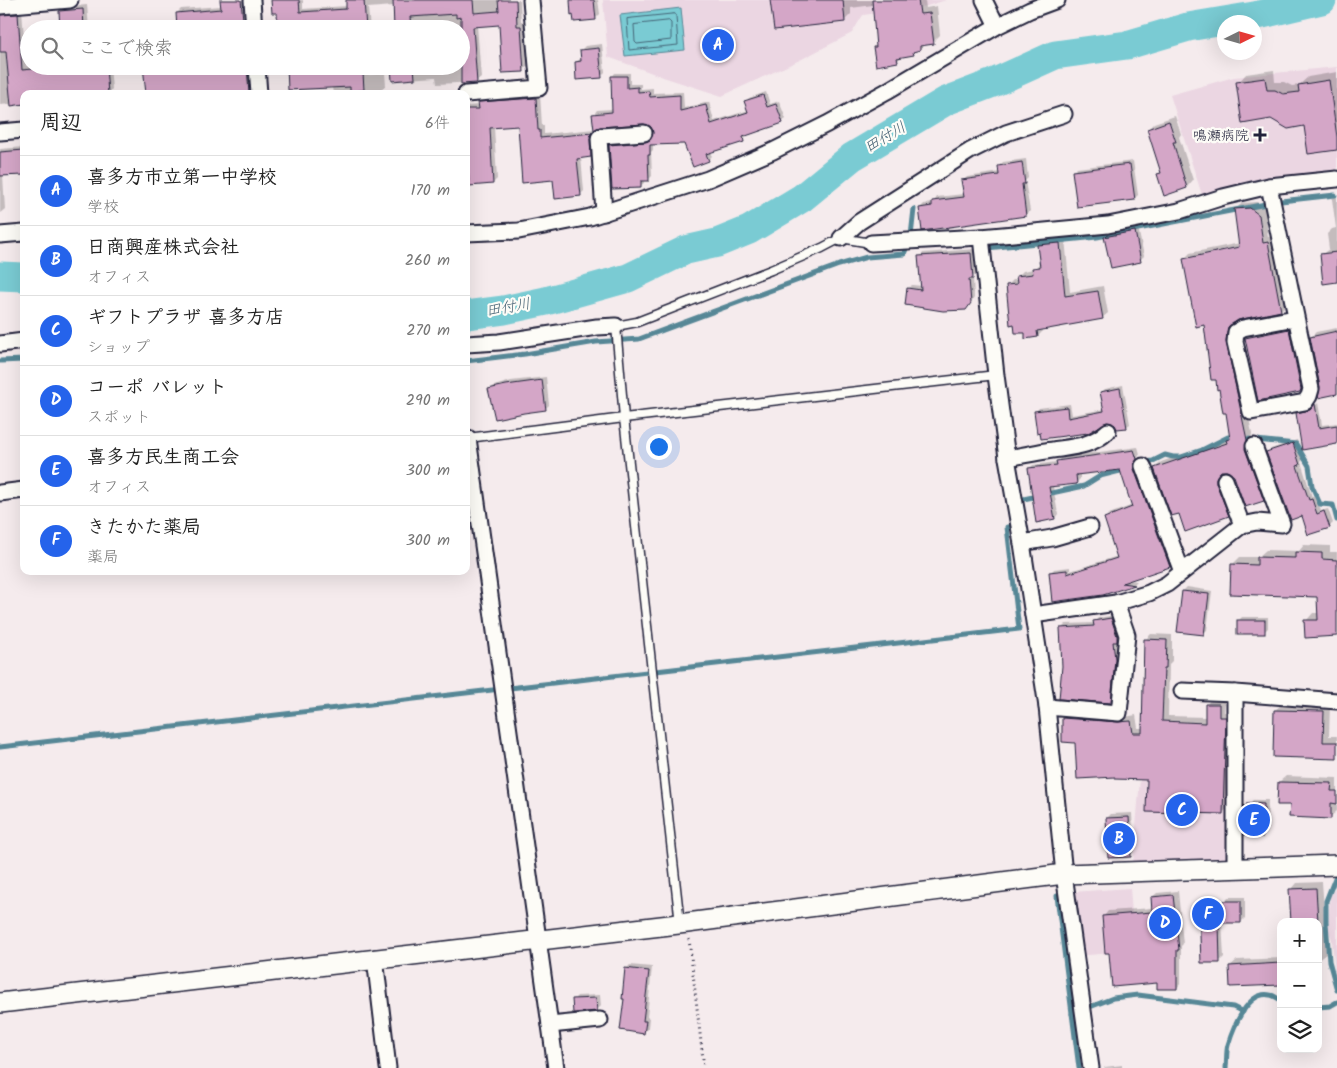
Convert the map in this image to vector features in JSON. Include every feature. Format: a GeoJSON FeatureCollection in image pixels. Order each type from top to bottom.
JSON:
{"type":"FeatureCollection","features":[{"type":"Feature","properties":{"kind":"street"},"geometry":{"type":"LineString","coordinates":[[0,6],[70,0]]}},
{"type":"Feature","properties":{"kind":"street"},"geometry":{"type":"LineString","coordinates":[[252,0],[253,20]]}},
{"type":"Feature","properties":{"kind":"street"},"geometry":{"type":"LineString","coordinates":[[470,94],[539,88],[531,0]]}},
{"type":"Feature","properties":{"kind":"street"},"geometry":{"type":"LineString","coordinates":[[984,0],[997,26]]}},
{"type":"Feature","properties":{"kind":"street"},"geometry":{"type":"LineString","coordinates":[[470,233],[519,231],[590,217],[708,179],[773,151],[887,91],[997,26],[1030,10],[1057,0]]}},
{"type":"Feature","properties":{"kind":"street"},"geometry":{"type":"LineString","coordinates":[[258,75],[259,90]]}},
{"type":"Feature","properties":{"kind":"street"},"geometry":{"type":"LineString","coordinates":[[841,238],[859,222],[970,151],[1006,133],[1064,114]]}},
{"type":"Feature","properties":{"kind":"street"},"geometry":{"type":"LineString","coordinates":[[0,132],[20,130]]}},
{"type":"Feature","properties":{"kind":"street"},"geometry":{"type":"LineString","coordinates":[[604,213],[599,138],[601,136],[644,132]]}},
{"type":"Feature","properties":{"kind":"street"},"geometry":{"type":"LineString","coordinates":[[871,242],[981,237],[1108,225],[1179,211],[1269,186],[1337,179]]}},
{"type":"Feature","properties":{"kind":"street"},"geometry":{"type":"LineString","coordinates":[[1269,186],[1310,388],[1309,396],[1305,402],[1251,412],[1235,342],[1236,332],[1243,328],[1295,318]]}},
{"type":"Feature","properties":{"kind":"street"},"geometry":{"type":"LineString","coordinates":[[0,234],[20,233]]}},
{"type":"Feature","properties":{"kind":"street"},"geometry":{"type":"LineString","coordinates":[[981,237],[1007,458],[1047,707],[1064,874],[1091,1068]]}},
{"type":"Feature","properties":{"kind":"street"},"geometry":{"type":"LineString","coordinates":[[470,344],[499,342],[579,329],[616,326]]}},
{"type":"Feature","properties":{"kind":"street"},"geometry":{"type":"LineString","coordinates":[[0,344],[20,342]]}},
{"type":"Feature","properties":{"kind":"street"},"geometry":{"type":"LineString","coordinates":[[1007,458],[1047,450],[1077,447],[1092,442],[1108,431]]}},
{"type":"Feature","properties":{"kind":"street"},"geometry":{"type":"LineString","coordinates":[[1033,615],[1116,603],[1149,593],[1167,584],[1242,525],[1257,522],[1282,524],[1254,446]]}},
{"type":"Feature","properties":{"kind":"street"},"geometry":{"type":"LineString","coordinates":[[470,457],[556,1068]]}},
{"type":"Feature","properties":{"kind":"street"},"geometry":{"type":"LineString","coordinates":[[1143,466],[1182,572]]}},
{"type":"Feature","properties":{"kind":"street"},"geometry":{"type":"LineString","coordinates":[[1225,480],[1242,525]]}},
{"type":"Feature","properties":{"kind":"street"},"geometry":{"type":"LineString","coordinates":[[0,493],[20,490]]}},
{"type":"Feature","properties":{"kind":"street"},"geometry":{"type":"LineString","coordinates":[[1022,543],[1052,538],[1090,527]]}},
{"type":"Feature","properties":{"kind":"street"},"geometry":{"type":"LineString","coordinates":[[1047,707],[1119,713],[1127,635],[1116,603]]}},
{"type":"Feature","properties":{"kind":"street"},"geometry":{"type":"LineString","coordinates":[[1182,691],[1337,701]]}},
{"type":"Feature","properties":{"kind":"street"},"geometry":{"type":"LineString","coordinates":[[1234,693],[1235,869]]}},
{"type":"Feature","properties":{"kind":"street"},"geometry":{"type":"LineString","coordinates":[[0,1003],[375,958],[538,941],[1064,874],[1337,865]]}},
{"type":"Feature","properties":{"kind":"street"},"geometry":{"type":"LineString","coordinates":[[375,958],[388,1068]]}},
{"type":"Feature","properties":{"kind":"street"},"geometry":{"type":"LineString","coordinates":[[550,1025],[600,1020]]}},
{"type":"Feature","properties":{"kind":"lane"},"geometry":{"type":"LineString","coordinates":[[684,923],[624,418],[616,326],[637,322],[770,270],[841,238],[871,242]]}},
{"type":"Feature","properties":{"kind":"lane"},"geometry":{"type":"LineString","coordinates":[[470,436],[996,375]]}},
{"type":"Feature","properties":{"kind":"path"},"geometry":{"type":"LineString","coordinates":[[684,923],[704,1068]]}},
{"type":"Feature","properties":{"kind":"shaded area"},"geometry":{"type":"Polygon","coordinates":[[[603,0],[946,0],[927,6],[863,15],[852,33],[802,59],[722,96],[608,57],[603,0]]]}},
{"type":"Feature","properties":{"kind":"shaded area","name":"鳴瀬病院"},"geometry":{"type":"Polygon","coordinates":[[[1337,67],[1337,174],[1241,187],[1202,195],[1170,95],[1234,77],[1337,67]]]}},
{"type":"Feature","properties":{"kind":"shaded area"},"geometry":{"type":"Polygon","coordinates":[[[1142,754],[1227,757],[1226,865],[1133,864],[1142,754]]]}},
{"type":"Feature","properties":{"kind":"shaded area"},"geometry":{"type":"Polygon","coordinates":[[[1337,886],[1337,972],[1335,972],[1332,939],[1328,929],[1330,896],[1337,886]]]}},
{"type":"Feature","properties":{"kind":"shaded area"},"geometry":{"type":"Polygon","coordinates":[[[1130,888],[1135,951],[1077,956],[1072,892],[1130,888]]]}},
{"type":"Feature","properties":{"kind":"water"},"geometry":{"type":"Polygon","coordinates":[[[681,8],[685,50],[625,56],[620,15],[681,8]]]}},
{"type":"Feature","properties":{"kind":"building"},"geometry":{"type":"Polygon","coordinates":[[[220,0],[241,0],[243,20],[176,20],[176,13],[221,9],[220,0]]]}},
{"type":"Feature","properties":{"kind":"building"},"geometry":{"type":"Polygon","coordinates":[[[271,0],[299,0],[300,12],[346,9],[346,0],[364,0],[365,20],[277,20],[277,13],[272,13],[271,0]]]}},
{"type":"Feature","properties":{"kind":"building"},"geometry":{"type":"Polygon","coordinates":[[[393,0],[473,0],[474,13],[499,11],[498,0],[516,0],[517,26],[521,26],[524,72],[502,73],[499,25],[473,27],[477,83],[461,84],[461,75],[470,75],[470,20],[461,20],[461,17],[456,18],[456,14],[410,17],[410,20],[394,20],[393,0]]]}},
{"type":"Feature","properties":{"kind":"building"},"geometry":{"type":"Polygon","coordinates":[[[570,0],[594,0],[596,20],[574,22],[573,15],[571,16],[570,0]]]}},
{"type":"Feature","properties":{"kind":"building"},"geometry":{"type":"Polygon","coordinates":[[[770,0],[843,0],[845,22],[774,30],[770,0]]]}},
{"type":"Feature","properties":{"kind":"building"},"geometry":{"type":"Polygon","coordinates":[[[872,0],[918,0],[920,14],[930,13],[934,44],[920,46],[920,50],[913,52],[914,55],[897,58],[898,62],[876,66],[873,47],[876,47],[872,0]]]}},
{"type":"Feature","properties":{"kind":"building"},"geometry":{"type":"Polygon","coordinates":[[[83,9],[84,20],[60,20],[59,11],[83,9]]]}},
{"type":"Feature","properties":{"kind":"building"},"geometry":{"type":"Polygon","coordinates":[[[18,14],[20,75],[107,75],[108,90],[20,90],[20,105],[11,106],[6,52],[0,52],[0,15],[18,14]]]}},
{"type":"Feature","properties":{"kind":"building"},"geometry":{"type":"Polygon","coordinates":[[[599,48],[602,78],[576,80],[575,62],[581,61],[580,50],[599,48]]]}},
{"type":"Feature","properties":{"kind":"building"},"geometry":{"type":"Polygon","coordinates":[[[144,75],[248,75],[249,90],[146,90],[144,75]]]}},
{"type":"Feature","properties":{"kind":"building"},"geometry":{"type":"Polygon","coordinates":[[[287,75],[363,75],[364,90],[350,90],[350,87],[288,90],[287,75]]]}},
{"type":"Feature","properties":{"kind":"building"},"geometry":{"type":"Polygon","coordinates":[[[392,75],[415,75],[415,79],[392,81],[392,75]]]}},
{"type":"Feature","properties":{"kind":"building"},"geometry":{"type":"Polygon","coordinates":[[[611,76],[627,76],[627,88],[638,87],[638,92],[649,91],[650,97],[680,95],[680,111],[706,105],[711,124],[748,112],[744,101],[763,95],[767,107],[776,104],[783,123],[743,137],[744,142],[706,154],[709,161],[693,167],[684,144],[650,145],[650,155],[648,155],[649,181],[641,181],[641,188],[612,189],[609,145],[645,142],[650,140],[653,133],[651,127],[644,124],[600,127],[594,130],[592,114],[612,112],[611,76]]]}},
{"type":"Feature","properties":{"kind":"building"},"geometry":{"type":"Polygon","coordinates":[[[1265,78],[1267,90],[1275,90],[1283,94],[1299,92],[1298,85],[1329,80],[1337,150],[1308,154],[1304,126],[1288,129],[1271,119],[1242,124],[1236,82],[1265,78]]]}},
{"type":"Feature","properties":{"kind":"building"},"geometry":{"type":"Polygon","coordinates":[[[536,98],[540,138],[592,133],[590,139],[591,157],[577,159],[581,196],[555,199],[553,180],[522,183],[518,126],[490,128],[493,184],[470,186],[470,109],[479,109],[478,102],[536,98]]]}},
{"type":"Feature","properties":{"kind":"building"},"geometry":{"type":"Polygon","coordinates":[[[1169,121],[1176,142],[1173,142],[1187,188],[1164,196],[1157,174],[1161,173],[1147,129],[1169,121]]]}},
{"type":"Feature","properties":{"kind":"building"},"geometry":{"type":"Polygon","coordinates":[[[20,150],[20,175],[0,176],[0,152],[20,150]]]}},
{"type":"Feature","properties":{"kind":"building"},"geometry":{"type":"Polygon","coordinates":[[[1022,162],[1025,184],[1022,184],[1026,216],[922,231],[919,208],[932,206],[932,201],[964,197],[961,180],[999,175],[998,166],[1022,162]]]}},
{"type":"Feature","properties":{"kind":"building"},"geometry":{"type":"Polygon","coordinates":[[[1130,164],[1135,200],[1077,207],[1072,171],[1130,164]]]}},
{"type":"Feature","properties":{"kind":"building"},"geometry":{"type":"Polygon","coordinates":[[[1250,208],[1259,215],[1263,243],[1268,242],[1281,311],[1238,320],[1228,327],[1226,341],[1247,440],[1245,449],[1264,501],[1245,507],[1234,476],[1227,471],[1221,471],[1216,478],[1216,483],[1229,516],[1185,532],[1179,514],[1171,516],[1154,468],[1227,443],[1226,440],[1230,439],[1226,413],[1223,413],[1219,389],[1217,390],[1216,380],[1211,380],[1204,325],[1196,327],[1183,259],[1239,247],[1234,209],[1250,208]]]}},
{"type":"Feature","properties":{"kind":"building"},"geometry":{"type":"Polygon","coordinates":[[[1135,231],[1141,262],[1111,268],[1104,237],[1135,231]]]}},
{"type":"Feature","properties":{"kind":"building"},"geometry":{"type":"Polygon","coordinates":[[[1060,243],[1065,296],[1098,291],[1103,319],[1037,331],[1038,337],[1025,339],[1025,333],[1015,333],[1014,324],[1010,325],[1006,285],[1017,284],[1016,276],[1033,274],[1032,268],[1040,267],[1037,245],[1060,243]]]}},
{"type":"Feature","properties":{"kind":"building"},"geometry":{"type":"Polygon","coordinates":[[[1337,252],[1337,282],[1323,284],[1320,254],[1337,252]]]}},
{"type":"Feature","properties":{"kind":"building"},"geometry":{"type":"Polygon","coordinates":[[[971,253],[973,279],[969,279],[971,303],[966,310],[943,311],[905,305],[907,288],[921,290],[918,256],[971,253]]]}},
{"type":"Feature","properties":{"kind":"building"},"geometry":{"type":"Polygon","coordinates":[[[1289,329],[1301,389],[1300,392],[1258,401],[1245,338],[1289,329]]]}},
{"type":"Feature","properties":{"kind":"building"},"geometry":{"type":"Polygon","coordinates":[[[1337,331],[1337,394],[1318,398],[1320,387],[1310,337],[1337,331]]]}},
{"type":"Feature","properties":{"kind":"building"},"geometry":{"type":"Polygon","coordinates":[[[542,380],[546,410],[495,419],[488,389],[542,380]]]}},
{"type":"Feature","properties":{"kind":"building"},"geometry":{"type":"Polygon","coordinates":[[[1120,388],[1127,428],[1117,429],[1115,425],[1107,422],[1088,433],[1041,439],[1040,432],[1037,433],[1034,411],[1067,407],[1068,418],[1104,411],[1100,392],[1120,388]]]}},
{"type":"Feature","properties":{"kind":"building"},"geometry":{"type":"Polygon","coordinates":[[[1315,404],[1319,428],[1337,425],[1337,444],[1302,450],[1296,413],[1310,410],[1315,404]]]}},
{"type":"Feature","properties":{"kind":"building"},"geometry":{"type":"Polygon","coordinates":[[[1293,443],[1300,465],[1297,466],[1309,500],[1312,499],[1317,514],[1324,511],[1330,528],[1308,535],[1302,516],[1291,520],[1266,452],[1293,443]]]}},
{"type":"Feature","properties":{"kind":"building"},"geometry":{"type":"Polygon","coordinates":[[[1134,450],[1137,459],[1134,469],[1170,567],[1122,583],[1135,585],[1103,595],[1052,602],[1049,572],[1067,570],[1067,574],[1117,558],[1104,518],[1132,507],[1120,470],[1076,475],[1077,484],[1049,487],[1055,519],[1036,523],[1028,468],[1057,465],[1056,461],[1134,450]]]}},
{"type":"Feature","properties":{"kind":"building"},"geometry":{"type":"Polygon","coordinates":[[[1295,552],[1322,553],[1322,559],[1337,560],[1337,636],[1305,638],[1304,620],[1318,620],[1317,597],[1230,594],[1231,564],[1257,565],[1257,557],[1295,558],[1295,552]]]}},
{"type":"Feature","properties":{"kind":"building"},"geometry":{"type":"Polygon","coordinates":[[[1182,591],[1209,594],[1204,635],[1177,632],[1182,591]]]}},
{"type":"Feature","properties":{"kind":"building"},"geometry":{"type":"Polygon","coordinates":[[[1111,618],[1117,642],[1113,642],[1115,659],[1111,703],[1059,699],[1062,666],[1060,628],[1094,626],[1093,621],[1111,618]]]}},
{"type":"Feature","properties":{"kind":"building"},"geometry":{"type":"Polygon","coordinates":[[[1237,620],[1265,620],[1265,634],[1237,634],[1237,620]]]}},
{"type":"Feature","properties":{"kind":"building"},"geometry":{"type":"Polygon","coordinates":[[[1144,639],[1167,640],[1162,721],[1205,723],[1205,704],[1219,704],[1219,717],[1226,717],[1223,814],[1146,812],[1147,780],[1115,779],[1115,777],[1077,779],[1075,743],[1062,742],[1062,718],[1118,722],[1131,721],[1133,733],[1142,733],[1144,639]]]}},
{"type":"Feature","properties":{"kind":"building"},"geometry":{"type":"Polygon","coordinates":[[[1274,710],[1324,711],[1323,742],[1337,742],[1337,759],[1273,757],[1274,710]]]}},
{"type":"Feature","properties":{"kind":"building"},"geometry":{"type":"Polygon","coordinates":[[[1278,782],[1332,783],[1331,791],[1337,791],[1337,804],[1331,803],[1331,819],[1289,817],[1290,805],[1277,805],[1278,782]]]}},
{"type":"Feature","properties":{"kind":"building"},"geometry":{"type":"Polygon","coordinates":[[[1247,803],[1264,804],[1263,837],[1247,836],[1247,803]]]}},
{"type":"Feature","properties":{"kind":"building"},"geometry":{"type":"Polygon","coordinates":[[[1129,817],[1131,857],[1108,858],[1106,818],[1129,817]]]}},
{"type":"Feature","properties":{"kind":"building"},"geometry":{"type":"Polygon","coordinates":[[[1316,888],[1318,918],[1291,918],[1289,889],[1316,888]]]}},
{"type":"Feature","properties":{"kind":"building"},"geometry":{"type":"Polygon","coordinates":[[[1173,895],[1179,950],[1177,950],[1177,989],[1157,989],[1157,983],[1112,987],[1109,953],[1105,953],[1102,916],[1152,912],[1151,897],[1173,895]]]}},
{"type":"Feature","properties":{"kind":"building"},"geometry":{"type":"Polygon","coordinates":[[[1223,901],[1241,901],[1241,923],[1219,923],[1220,963],[1201,963],[1199,906],[1223,905],[1223,901]]]}},
{"type":"Feature","properties":{"kind":"building"},"geometry":{"type":"Polygon","coordinates":[[[1277,963],[1277,985],[1230,987],[1229,966],[1277,963]]]}},
{"type":"Feature","properties":{"kind":"building"},"geometry":{"type":"Polygon","coordinates":[[[625,968],[649,971],[643,1021],[646,1021],[644,1034],[620,1030],[625,968]]]}},
{"type":"Feature","properties":{"kind":"building"},"geometry":{"type":"Polygon","coordinates":[[[596,998],[597,1011],[573,1013],[572,999],[596,998]]]}},
{"type":"Feature","properties":{"kind":"waterway","name":"田付川"},"geometry":{"type":"LineString","coordinates":[[470,314],[504,310],[546,301],[628,278],[686,250],[717,243],[749,230],[802,198],[852,157],[946,101],[993,83],[1055,55],[1127,45],[1188,27],[1254,16],[1322,0]]}},
{"type":"Feature","properties":{"kind":"waterway"},"geometry":{"type":"LineString","coordinates":[[987,251],[987,248],[1097,237],[1281,201],[1335,195]]}},
{"type":"Feature","properties":{"kind":"waterway"},"geometry":{"type":"LineString","coordinates":[[470,361],[525,354],[596,342],[639,339],[839,265],[867,257],[904,254],[911,236],[914,209]]}},
{"type":"Feature","properties":{"kind":"waterway","name":"田付川"},"geometry":{"type":"LineString","coordinates":[[0,276],[20,277]]}},
{"type":"Feature","properties":{"kind":"waterway"},"geometry":{"type":"LineString","coordinates":[[0,361],[20,360]]}},
{"type":"Feature","properties":{"kind":"waterway"},"geometry":{"type":"LineString","coordinates":[[1019,500],[1084,486],[1100,476],[1128,469],[1136,463],[1153,461],[1165,455],[1181,457],[1202,450],[1228,437],[1296,444],[1309,466],[1312,486],[1320,504],[1333,505],[1337,520]]}},
{"type":"Feature","properties":{"kind":"waterway"},"geometry":{"type":"LineString","coordinates":[[0,747],[1019,629],[1007,527],[1018,527]]}},
{"type":"Feature","properties":{"kind":"waterway"},"geometry":{"type":"LineString","coordinates":[[1337,873],[1326,901],[1329,961],[1337,990]]}},
{"type":"Feature","properties":{"kind":"waterway"},"geometry":{"type":"LineString","coordinates":[[1057,896],[1079,1068]]}},
{"type":"Feature","properties":{"kind":"waterway"},"geometry":{"type":"LineString","coordinates":[[1072,1014],[1113,998],[1138,995],[1233,1007],[1243,1012]]}},
{"type":"Feature","properties":{"kind":"waterway"},"geometry":{"type":"LineString","coordinates":[[1226,1068],[1230,1038],[1248,1004],[1262,995],[1271,995],[1277,998]]}},
{"type":"Feature","properties":{"kind":"waterway"},"geometry":{"type":"LineString","coordinates":[[1322,1007],[1330,1006],[1337,1002]]}},
{"type":"Feature","properties":{"kind":"place","name":"喜多方市立第一中学校"},"geometry":{"type":"Point","coordinates":[718,45]}},
{"type":"Feature","properties":{"kind":"place","name":"鳴瀬病院"},"geometry":{"type":"Point","coordinates":[1260,135]}},
{"type":"Feature","properties":{"kind":"place","name":"ギフトプラザ 喜多方店"},"geometry":{"type":"Point","coordinates":[1182,810]}},
{"type":"Feature","properties":{"kind":"place","name":"喜多方民生商工会"},"geometry":{"type":"Point","coordinates":[1254,820]}},
{"type":"Feature","properties":{"kind":"place","name":"日商興産株式会社"},"geometry":{"type":"Point","coordinates":[1119,839]}},
{"type":"Feature","properties":{"kind":"place","name":"きたかた薬局"},"geometry":{"type":"Point","coordinates":[1208,914]}},
{"type":"Feature","properties":{"kind":"place","name":"コーポ バレット"},"geometry":{"type":"Point","coordinates":[1165,923]}}]}
